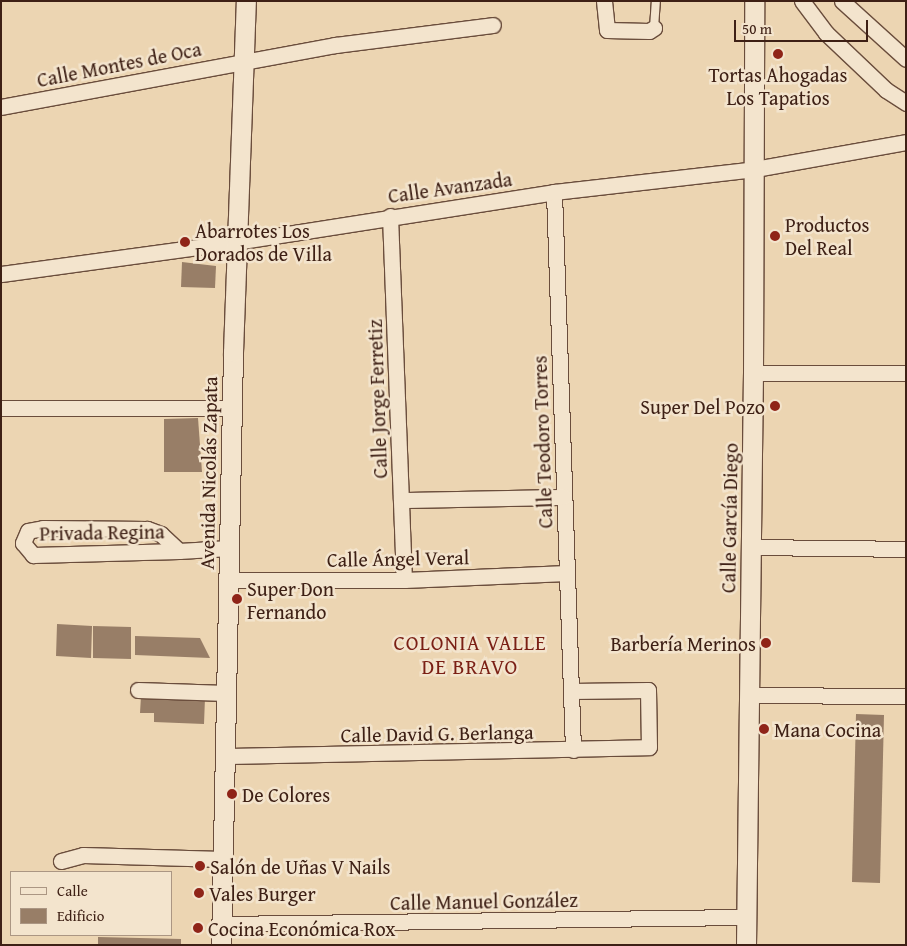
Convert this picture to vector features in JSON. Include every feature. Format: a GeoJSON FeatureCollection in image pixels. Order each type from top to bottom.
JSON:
{"type":"FeatureCollection","features":[{"type":"Feature","properties":{"kind":"street","name":"Avenida Nicolás Zapata"},"geometry":{"type":"LineString","coordinates":[[221,945],[236,242],[246,1]]}},
{"type":"Feature","properties":{"kind":"street"},"geometry":{"type":"LineString","coordinates":[[604,1],[607,30],[649,31],[654,28]]}},
{"type":"Feature","properties":{"kind":"street","name":"Calle García Diego"},"geometry":{"type":"LineString","coordinates":[[746,945],[754,373],[754,1]]}},
{"type":"Feature","properties":{"kind":"street"},"geometry":{"type":"LineString","coordinates":[[802,1],[826,33],[886,90],[906,103]]}},
{"type":"Feature","properties":{"kind":"street"},"geometry":{"type":"LineString","coordinates":[[842,1],[906,59]]}},
{"type":"Feature","properties":{"kind":"street","name":"Calle Montes de Oca"},"geometry":{"type":"LineString","coordinates":[[1,107],[335,45],[493,25]]}},
{"type":"Feature","properties":{"kind":"street","name":"Calle Avanzada"},"geometry":{"type":"LineString","coordinates":[[1,274],[236,242],[390,216],[554,192],[755,169],[906,142]]}},
{"type":"Feature","properties":{"kind":"street","name":"Calle Teodoro Torres"},"geometry":{"type":"LineString","coordinates":[[554,192],[573,750]]}},
{"type":"Feature","properties":{"kind":"street","name":"Calle Jorge Ferretiz"},"geometry":{"type":"LineString","coordinates":[[390,216],[404,580]]}},
{"type":"Feature","properties":{"kind":"street"},"geometry":{"type":"LineString","coordinates":[[754,373],[906,373]]}},
{"type":"Feature","properties":{"kind":"street"},"geometry":{"type":"LineString","coordinates":[[1,408],[232,408]]}},
{"type":"Feature","properties":{"kind":"street"},"geometry":{"type":"LineString","coordinates":[[401,500],[564,497]]}},
{"type":"Feature","properties":{"kind":"street","name":"Privada Regina"},"geometry":{"type":"LineString","coordinates":[[179,551],[162,534],[147,529],[42,528],[28,531],[23,543],[25,549],[33,555],[179,551],[229,548]]}},
{"type":"Feature","properties":{"kind":"street"},"geometry":{"type":"LineString","coordinates":[[751,547],[906,549]]}},
{"type":"Feature","properties":{"kind":"street","name":"Calle Ángel Veral"},"geometry":{"type":"LineString","coordinates":[[229,580],[404,580],[567,573]]}},
{"type":"Feature","properties":{"kind":"street"},"geometry":{"type":"LineString","coordinates":[[138,690],[226,693]]}},
{"type":"Feature","properties":{"kind":"street","name":"Calle David G. Berlanga"},"geometry":{"type":"LineString","coordinates":[[224,756],[650,747],[648,690],[571,691]]}},
{"type":"Feature","properties":{"kind":"street"},"geometry":{"type":"LineString","coordinates":[[749,695],[906,696]]}},
{"type":"Feature","properties":{"kind":"street"},"geometry":{"type":"LineString","coordinates":[[61,861],[83,855],[223,859]]}},
{"type":"Feature","properties":{"kind":"street","name":"Calle Manuel González"},"geometry":{"type":"LineString","coordinates":[[222,924],[746,917]]}},
{"type":"Feature","properties":{"kind":"lane"},"geometry":{"type":"LineString","coordinates":[[654,28],[656,1]]}},
{"type":"Feature","properties":{"kind":"building"},"geometry":{"type":"Polygon","coordinates":[[[182,262],[216,266],[215,288],[181,287],[182,262]]]}},
{"type":"Feature","properties":{"kind":"building"},"geometry":{"type":"Polygon","coordinates":[[[198,418],[202,472],[164,472],[164,419],[198,418]]]}},
{"type":"Feature","properties":{"kind":"building"},"geometry":{"type":"Polygon","coordinates":[[[57,624],[92,626],[91,658],[56,656],[57,624]]]}},
{"type":"Feature","properties":{"kind":"building"},"geometry":{"type":"Polygon","coordinates":[[[93,626],[131,627],[131,659],[93,658],[93,626]]]}},
{"type":"Feature","properties":{"kind":"building"},"geometry":{"type":"Polygon","coordinates":[[[135,636],[200,638],[210,658],[135,655],[135,636]]]}},
{"type":"Feature","properties":{"kind":"building"},"geometry":{"type":"Polygon","coordinates":[[[141,696],[205,698],[204,724],[154,722],[154,713],[140,713],[141,696]]]}},
{"type":"Feature","properties":{"kind":"building"},"geometry":{"type":"Polygon","coordinates":[[[856,714],[884,715],[880,883],[852,882],[856,714]]]}},
{"type":"Feature","properties":{"kind":"building"},"geometry":{"type":"Polygon","coordinates":[[[98,937],[181,939],[181,945],[98,945],[98,937]]]}},
{"type":"Feature","properties":{"kind":"place","name":"Tortas Ahogadas Los Tapatios"},"geometry":{"type":"Point","coordinates":[778,54]}},
{"type":"Feature","properties":{"kind":"place","name":"Productos Del Real"},"geometry":{"type":"Point","coordinates":[775,236]}},
{"type":"Feature","properties":{"kind":"place","name":"Abarrotes Los Dorados de Villa"},"geometry":{"type":"Point","coordinates":[185,242]}},
{"type":"Feature","properties":{"kind":"place","name":"Super Del Pozo"},"geometry":{"type":"Point","coordinates":[775,406]}},
{"type":"Feature","properties":{"kind":"place","name":"Super Don Fernando"},"geometry":{"type":"Point","coordinates":[237,599]}},
{"type":"Feature","properties":{"kind":"place","name":"Barbería Merinos"},"geometry":{"type":"Point","coordinates":[766,643]}},
{"type":"Feature","properties":{"kind":"place","name":"Mana Cocina"},"geometry":{"type":"Point","coordinates":[764,729]}},
{"type":"Feature","properties":{"kind":"place","name":"De Colores"},"geometry":{"type":"Point","coordinates":[232,794]}},
{"type":"Feature","properties":{"kind":"place","name":"Salón de Uñas V Nails"},"geometry":{"type":"Point","coordinates":[200,866]}},
{"type":"Feature","properties":{"kind":"place","name":"Vales Burger"},"geometry":{"type":"Point","coordinates":[199,893]}},
{"type":"Feature","properties":{"kind":"place","name":"Cocina Económica Rox"},"geometry":{"type":"Point","coordinates":[198,928]}},
{"type":"Feature","properties":{"kind":"district","name":"COLONIA VALLE DE BRAVO"},"geometry":{"type":"Point","coordinates":[470,655]}}]}
